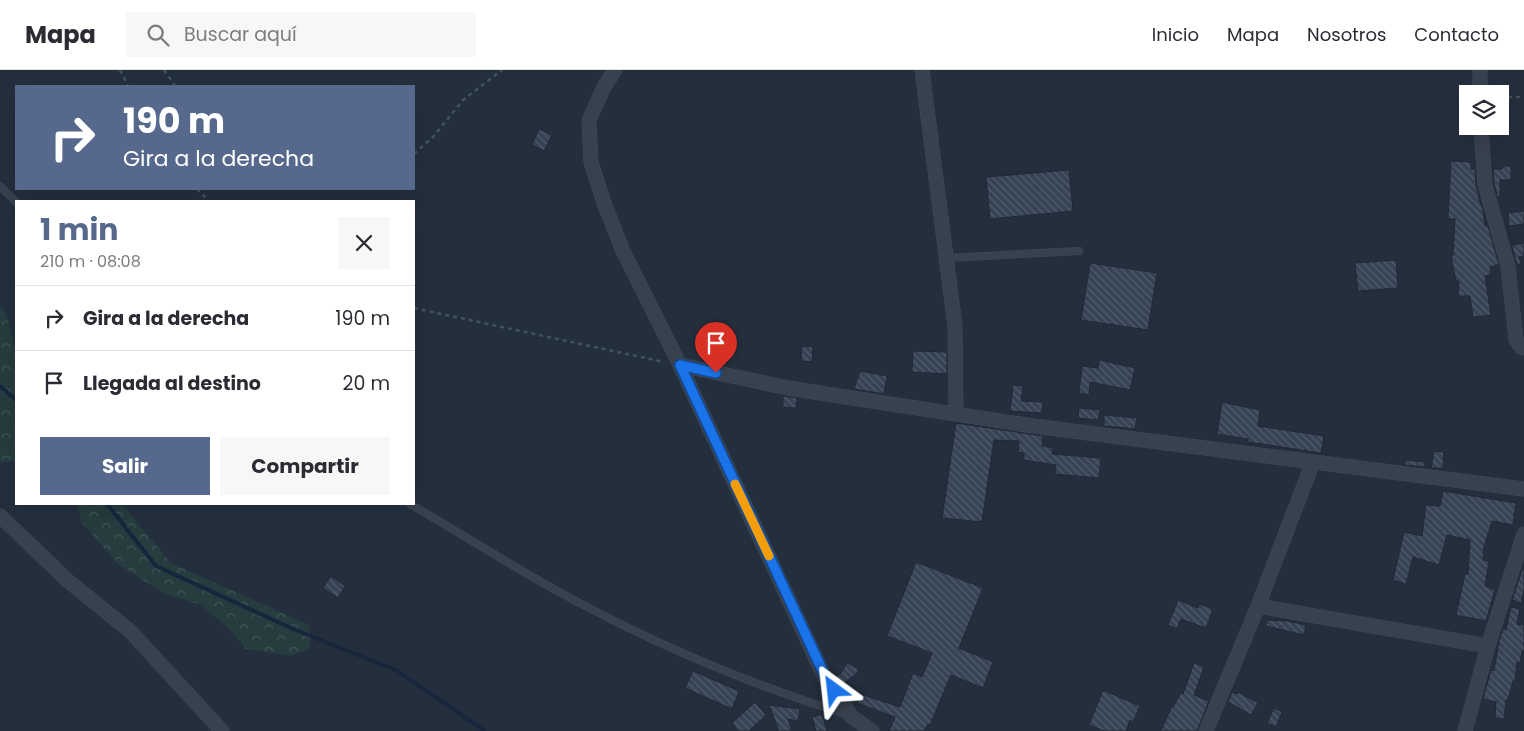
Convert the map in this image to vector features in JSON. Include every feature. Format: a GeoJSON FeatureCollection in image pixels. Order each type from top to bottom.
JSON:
{"type":"FeatureCollection","features":[{"type":"Feature","properties":{"kind":"street"},"geometry":{"type":"LineString","coordinates":[[615,70],[604,87],[589,120],[590,162],[604,203],[623,250],[680,365],[826,678],[851,716],[872,731]]}},
{"type":"Feature","properties":{"kind":"street"},"geometry":{"type":"LineString","coordinates":[[922,70],[955,326],[956,414]]}},
{"type":"Feature","properties":{"kind":"street"},"geometry":{"type":"LineString","coordinates":[[1480,70],[1480,85]]}},
{"type":"Feature","properties":{"kind":"street"},"geometry":{"type":"LineString","coordinates":[[1481,135],[1485,184],[1508,266],[1516,340],[1524,348]]}},
{"type":"Feature","properties":{"kind":"street"},"geometry":{"type":"LineString","coordinates":[[680,365],[788,388],[1026,425],[1524,489]]}},
{"type":"Feature","properties":{"kind":"street"},"geometry":{"type":"LineString","coordinates":[[1206,731],[1258,606],[1313,462]]}},
{"type":"Feature","properties":{"kind":"street"},"geometry":{"type":"LineString","coordinates":[[0,516],[67,580],[130,631],[222,731]]}},
{"type":"Feature","properties":{"kind":"street"},"geometry":{"type":"LineString","coordinates":[[1465,731],[1488,646],[1524,534]]}},
{"type":"Feature","properties":{"kind":"street"},"geometry":{"type":"LineString","coordinates":[[1258,606],[1488,646]]}},
{"type":"Feature","properties":{"kind":"lane"},"geometry":{"type":"LineString","coordinates":[[0,186],[15,201]]}},
{"type":"Feature","properties":{"kind":"lane"},"geometry":{"type":"LineString","coordinates":[[947,258],[1079,251]]}},
{"type":"Feature","properties":{"kind":"lane"},"geometry":{"type":"LineString","coordinates":[[412,505],[561,593],[626,626],[698,660],[784,695],[851,716]]}},
{"type":"Feature","properties":{"kind":"path"},"geometry":{"type":"LineString","coordinates":[[120,70],[128,85]]}},
{"type":"Feature","properties":{"kind":"path"},"geometry":{"type":"LineString","coordinates":[[164,70],[174,85]]}},
{"type":"Feature","properties":{"kind":"path"},"geometry":{"type":"LineString","coordinates":[[415,153],[433,137],[463,100],[502,70]]}},
{"type":"Feature","properties":{"kind":"path"},"geometry":{"type":"LineString","coordinates":[[1509,97],[1524,97]]}},
{"type":"Feature","properties":{"kind":"path"},"geometry":{"type":"LineString","coordinates":[[198,190],[208,200]]}},
{"type":"Feature","properties":{"kind":"path"},"geometry":{"type":"LineString","coordinates":[[415,308],[680,365]]}},
{"type":"Feature","properties":{"kind":"green space"},"geometry":{"type":"Polygon","coordinates":[[[0,306],[6,313],[15,346],[15,461],[0,462],[0,306]]]}},
{"type":"Feature","properties":{"kind":"green space"},"geometry":{"type":"Polygon","coordinates":[[[76,505],[123,505],[171,563],[309,625],[310,649],[290,656],[246,649],[228,628],[201,605],[163,593],[118,564],[82,523],[76,505]]]}},
{"type":"Feature","properties":{"kind":"building"},"geometry":{"type":"Polygon","coordinates":[[[539,129],[552,135],[544,151],[532,145],[539,129]]]}},
{"type":"Feature","properties":{"kind":"building"},"geometry":{"type":"Polygon","coordinates":[[[1451,161],[1471,162],[1471,169],[1475,169],[1476,186],[1483,210],[1485,226],[1488,226],[1499,265],[1490,267],[1491,275],[1485,276],[1491,315],[1473,317],[1470,296],[1458,296],[1459,281],[1456,281],[1451,256],[1453,256],[1455,219],[1448,219],[1451,161]]]}},
{"type":"Feature","properties":{"kind":"building"},"geometry":{"type":"Polygon","coordinates":[[[1502,166],[1511,166],[1511,180],[1500,180],[1500,197],[1497,196],[1493,169],[1502,169],[1502,166]]]}},
{"type":"Feature","properties":{"kind":"building"},"geometry":{"type":"Polygon","coordinates":[[[1069,170],[1073,211],[990,219],[986,177],[1069,170]]]}},
{"type":"Feature","properties":{"kind":"building"},"geometry":{"type":"Polygon","coordinates":[[[1524,211],[1524,224],[1509,226],[1508,213],[1524,211]]]}},
{"type":"Feature","properties":{"kind":"building"},"geometry":{"type":"Polygon","coordinates":[[[1506,223],[1513,245],[1524,243],[1524,256],[1519,257],[1521,264],[1517,265],[1506,223]]]}},
{"type":"Feature","properties":{"kind":"building"},"geometry":{"type":"Polygon","coordinates":[[[1396,260],[1398,288],[1358,291],[1355,263],[1396,260]]]}},
{"type":"Feature","properties":{"kind":"building"},"geometry":{"type":"Polygon","coordinates":[[[1090,263],[1157,273],[1148,330],[1081,320],[1090,263]]]}},
{"type":"Feature","properties":{"kind":"building"},"geometry":{"type":"Polygon","coordinates":[[[697,336],[709,336],[708,344],[713,344],[713,356],[703,356],[703,352],[695,351],[697,336]]]}},
{"type":"Feature","properties":{"kind":"building"},"geometry":{"type":"Polygon","coordinates":[[[802,346],[813,347],[812,362],[801,361],[802,346]]]}},
{"type":"Feature","properties":{"kind":"building"},"geometry":{"type":"Polygon","coordinates":[[[913,351],[947,352],[947,374],[912,372],[913,351]]]}},
{"type":"Feature","properties":{"kind":"building"},"geometry":{"type":"Polygon","coordinates":[[[1099,360],[1135,368],[1130,390],[1090,382],[1089,395],[1079,393],[1082,366],[1098,368],[1099,360]]]}},
{"type":"Feature","properties":{"kind":"building"},"geometry":{"type":"Polygon","coordinates":[[[860,371],[887,376],[884,394],[854,389],[860,371]]]}},
{"type":"Feature","properties":{"kind":"building"},"geometry":{"type":"Polygon","coordinates":[[[1013,385],[1023,386],[1021,401],[1043,402],[1042,413],[1010,411],[1013,385]]]}},
{"type":"Feature","properties":{"kind":"building"},"geometry":{"type":"Polygon","coordinates":[[[783,396],[797,398],[796,408],[783,407],[783,396]]]}},
{"type":"Feature","properties":{"kind":"building"},"geometry":{"type":"Polygon","coordinates":[[[1222,402],[1260,410],[1258,426],[1324,436],[1321,453],[1248,442],[1248,439],[1217,434],[1222,402]]]}},
{"type":"Feature","properties":{"kind":"building"},"geometry":{"type":"Polygon","coordinates":[[[1079,408],[1100,410],[1098,420],[1078,418],[1079,408]]]}},
{"type":"Feature","properties":{"kind":"building"},"geometry":{"type":"Polygon","coordinates":[[[1104,415],[1137,418],[1135,429],[1104,426],[1104,415]]]}},
{"type":"Feature","properties":{"kind":"building"},"geometry":{"type":"Polygon","coordinates":[[[956,423],[1043,436],[1042,446],[1053,448],[1052,454],[1101,458],[1099,478],[1055,474],[1056,465],[1024,460],[1024,453],[1018,452],[1019,441],[994,440],[982,522],[942,518],[956,423]]]}},
{"type":"Feature","properties":{"kind":"building"},"geometry":{"type":"Polygon","coordinates":[[[1434,451],[1444,452],[1443,468],[1431,468],[1434,451]]]}},
{"type":"Feature","properties":{"kind":"building"},"geometry":{"type":"Polygon","coordinates":[[[1405,460],[1425,462],[1424,467],[1405,465],[1405,460]]]}},
{"type":"Feature","properties":{"kind":"building"},"geometry":{"type":"Polygon","coordinates":[[[1443,491],[1516,503],[1513,525],[1492,521],[1484,547],[1483,560],[1489,561],[1485,586],[1495,590],[1486,621],[1456,615],[1465,574],[1468,574],[1470,540],[1447,535],[1439,565],[1413,557],[1406,584],[1393,580],[1404,532],[1422,536],[1426,505],[1440,506],[1443,491]]]}},
{"type":"Feature","properties":{"kind":"building"},"geometry":{"type":"Polygon","coordinates":[[[916,562],[983,588],[959,648],[993,662],[983,688],[951,675],[930,725],[928,724],[924,731],[889,731],[895,717],[857,703],[860,694],[900,707],[913,673],[922,677],[932,653],[887,636],[916,562]]]}},
{"type":"Feature","properties":{"kind":"building"},"geometry":{"type":"Polygon","coordinates":[[[1524,564],[1524,590],[1521,603],[1512,600],[1524,564]]]}},
{"type":"Feature","properties":{"kind":"building"},"geometry":{"type":"Polygon","coordinates":[[[331,576],[345,586],[338,598],[323,588],[331,576]]]}},
{"type":"Feature","properties":{"kind":"building"},"geometry":{"type":"Polygon","coordinates":[[[1178,600],[1198,608],[1199,604],[1213,609],[1206,628],[1181,619],[1177,629],[1168,625],[1178,600]]]}},
{"type":"Feature","properties":{"kind":"building"},"geometry":{"type":"Polygon","coordinates":[[[1511,607],[1520,609],[1517,624],[1524,625],[1524,652],[1522,651],[1520,663],[1517,662],[1515,681],[1513,681],[1508,700],[1506,700],[1504,719],[1495,718],[1496,702],[1483,699],[1491,670],[1494,671],[1499,641],[1503,629],[1506,630],[1511,607]]]}},
{"type":"Feature","properties":{"kind":"building"},"geometry":{"type":"Polygon","coordinates":[[[1267,620],[1288,621],[1306,625],[1304,635],[1266,626],[1267,620]]]}},
{"type":"Feature","properties":{"kind":"building"},"geometry":{"type":"Polygon","coordinates":[[[847,663],[859,669],[856,674],[841,686],[835,678],[841,673],[847,663]]]}},
{"type":"Feature","properties":{"kind":"building"},"geometry":{"type":"Polygon","coordinates":[[[1194,663],[1204,667],[1194,695],[1209,701],[1197,731],[1161,731],[1172,706],[1181,693],[1183,694],[1194,663]]]}},
{"type":"Feature","properties":{"kind":"building"},"geometry":{"type":"Polygon","coordinates":[[[693,671],[739,691],[732,709],[685,688],[693,671]]]}},
{"type":"Feature","properties":{"kind":"building"},"geometry":{"type":"Polygon","coordinates":[[[1103,690],[1140,706],[1133,722],[1130,720],[1126,731],[1104,731],[1089,725],[1103,690]]]}},
{"type":"Feature","properties":{"kind":"building"},"geometry":{"type":"Polygon","coordinates":[[[1232,692],[1237,694],[1238,692],[1258,703],[1251,715],[1228,702],[1232,692]]]}},
{"type":"Feature","properties":{"kind":"building"},"geometry":{"type":"Polygon","coordinates":[[[755,702],[766,715],[749,731],[738,731],[732,723],[755,702]]]}},
{"type":"Feature","properties":{"kind":"building"},"geometry":{"type":"Polygon","coordinates":[[[769,705],[800,709],[798,721],[788,719],[792,731],[779,731],[769,705]]]}},
{"type":"Feature","properties":{"kind":"building"},"geometry":{"type":"Polygon","coordinates":[[[1274,708],[1282,712],[1276,727],[1267,723],[1274,708]]]}},
{"type":"Feature","properties":{"kind":"building"},"geometry":{"type":"Polygon","coordinates":[[[822,714],[827,731],[816,731],[812,717],[822,714]]]}},
{"type":"Feature","properties":{"kind":"waterway"},"geometry":{"type":"LineString","coordinates":[[0,386],[15,399]]}},
{"type":"Feature","properties":{"kind":"waterway"},"geometry":{"type":"LineString","coordinates":[[108,505],[156,566],[293,629],[396,670],[485,731]]}},
{"type":"Feature","properties":{"kind":"slow traffic"},"geometry":{"type":"LineString","coordinates":[[735,484],[769,556]]}},
{"type":"Feature","properties":{"kind":"route"},"geometry":{"type":"LineString","coordinates":[[716,373],[680,365],[826,678],[834,690]]}}]}
